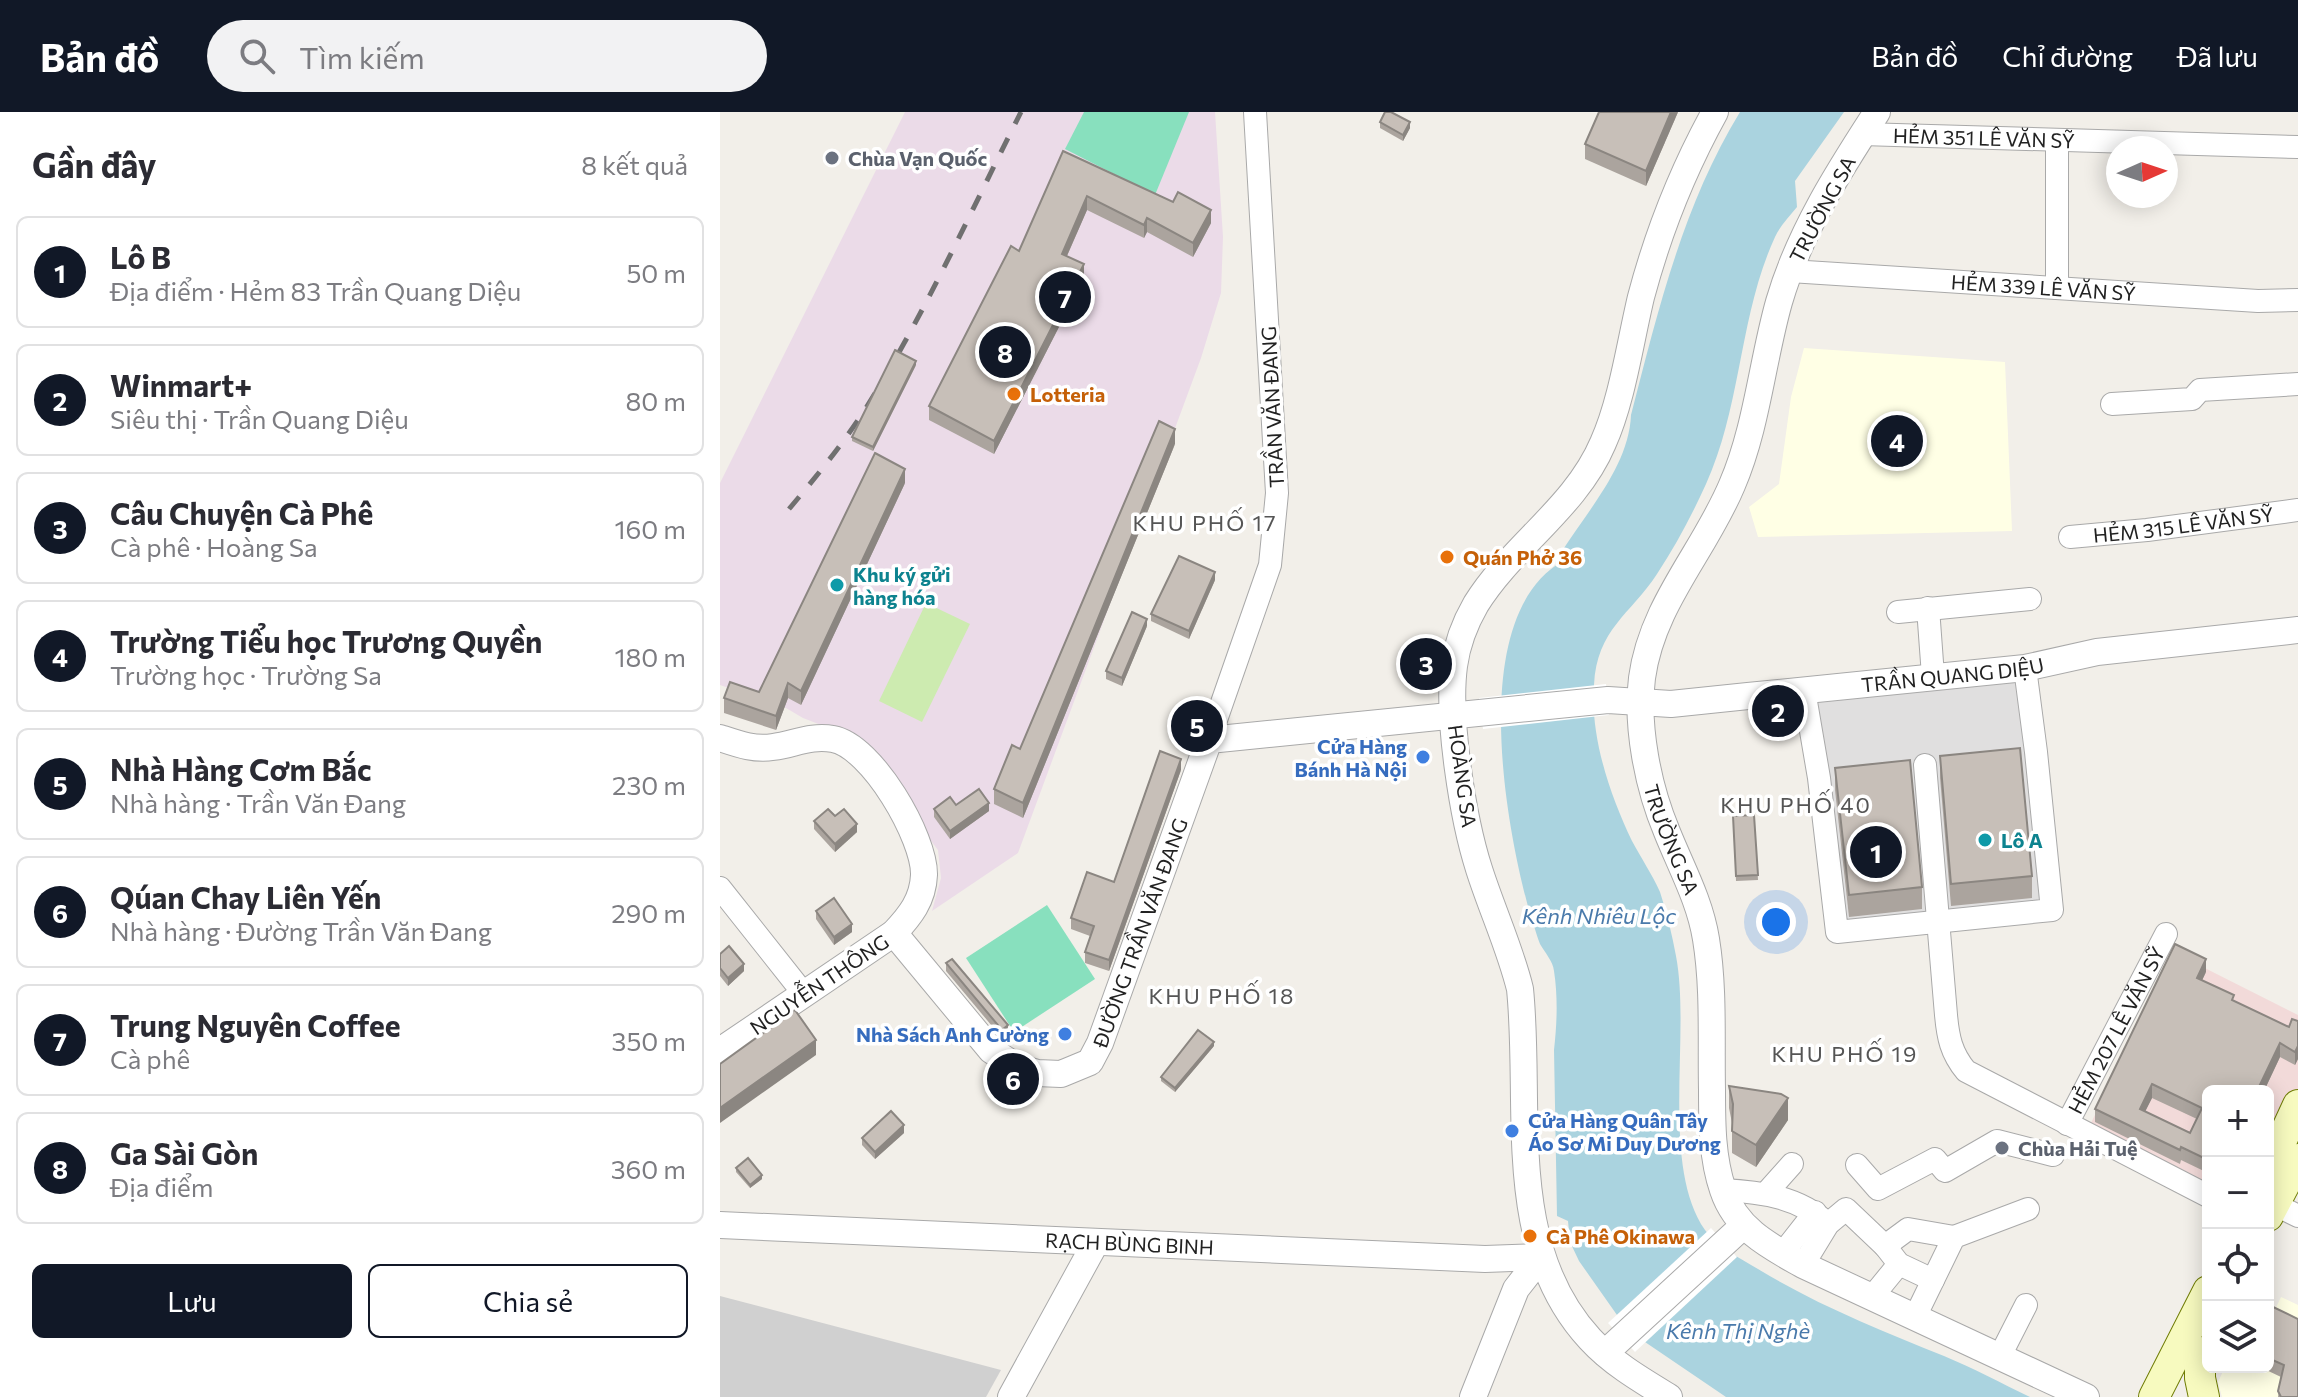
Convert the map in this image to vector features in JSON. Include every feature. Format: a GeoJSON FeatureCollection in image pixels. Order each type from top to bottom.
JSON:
{"type":"FeatureCollection","features":[{"type":"Feature","properties":{"kind":"main road"},"geometry":{"type":"LineString","coordinates":[[2274,1157],[2298,1105]]}},
{"type":"Feature","properties":{"kind":"main road"},"geometry":{"type":"LineString","coordinates":[[2280,1212],[2298,1159]]}},
{"type":"Feature","properties":{"kind":"main road"},"geometry":{"type":"LineString","coordinates":[[2154,1397],[2203,1301]]}},
{"type":"Feature","properties":{"kind":"main road"},"geometry":{"type":"LineString","coordinates":[[2178,1397],[2202,1348]]}},
{"type":"Feature","properties":{"kind":"main road"},"geometry":{"type":"LineString","coordinates":[[2202,1361],[2200,1378],[2204,1397]]}},
{"type":"Feature","properties":{"kind":"street","name":"TRẦN VĂN ÐANG"},"geometry":{"type":"LineString","coordinates":[[1209,740],[1270,565],[1277,493],[1255,112]]}},
{"type":"Feature","properties":{"kind":"street","name":"HOÀNG SA"},"geometry":{"type":"LineString","coordinates":[[1669,1397],[1613,1346],[1585,1333],[1551,1283],[1541,1257],[1534,1233],[1529,1193],[1520,989],[1514,963],[1478,866],[1461,786],[1454,717],[1454,666],[1459,642],[1477,603],[1515,554],[1577,486],[1604,441],[1657,243],[1680,184],[1715,112]]}},
{"type":"Feature","properties":{"kind":"street","name":"TRƯỜNG SA"},"geometry":{"type":"LineString","coordinates":[[1877,112],[1823,198],[1790,271],[1734,483],[1659,617],[1646,654],[1641,702],[1649,772],[1657,804],[1697,904],[1706,936],[1713,1144],[1723,1190],[1731,1209],[1734,1235],[1759,1239],[1793,1260],[2086,1397]]}},
{"type":"Feature","properties":{"kind":"street","name":"HẺM 351 LÊ VĂN SỸ"},"geometry":{"type":"LineString","coordinates":[[1862,134],[2298,147]]}},
{"type":"Feature","properties":{"kind":"street"},"geometry":{"type":"LineString","coordinates":[[2057,141],[2057,288]]}},
{"type":"Feature","properties":{"kind":"street","name":"HẺM 339 LÊ VĂN SỸ"},"geometry":{"type":"LineString","coordinates":[[1790,271],[2258,301],[2298,300]]}},
{"type":"Feature","properties":{"kind":"street"},"geometry":{"type":"LineString","coordinates":[[2112,404],[2192,399],[2200,390],[2298,384]]}},
{"type":"Feature","properties":{"kind":"street","name":"HẺM 315 LÊ VĂN SỸ"},"geometry":{"type":"LineString","coordinates":[[2070,537],[2298,510]]}},
{"type":"Feature","properties":{"kind":"street"},"geometry":{"type":"LineString","coordinates":[[1898,612],[2030,599]]}},
{"type":"Feature","properties":{"kind":"street"},"geometry":{"type":"LineString","coordinates":[[1928,608],[1933,676]]}},
{"type":"Feature","properties":{"kind":"street","name":"TRẦN QUANG DIỆU"},"geometry":{"type":"LineString","coordinates":[[1454,717],[1608,700],[1671,704],[2025,668],[2097,652],[2298,630]]}},
{"type":"Feature","properties":{"kind":"street"},"geometry":{"type":"LineString","coordinates":[[1804,690],[1826,778],[1837,932],[1938,922],[2052,910],[2025,668]]}},
{"type":"Feature","properties":{"kind":"street"},"geometry":{"type":"LineString","coordinates":[[1209,740],[1454,717]]}},
{"type":"Feature","properties":{"kind":"street","name":"NGUYỄN THÔNG"},"geometry":{"type":"LineString","coordinates":[[720,738],[752,748],[773,747],[809,738],[836,739],[858,752],[883,782],[915,833],[924,873],[922,891],[913,913],[894,933],[720,1051]]}},
{"type":"Feature","properties":{"kind":"street","name":"ĐƯỜNG TRẦN VĂN ĐANG"},"geometry":{"type":"LineString","coordinates":[[894,933],[991,1050],[1017,1067],[1037,1073],[1061,1074],[1090,1062],[1153,901],[1209,740]]}},
{"type":"Feature","properties":{"kind":"street"},"geometry":{"type":"LineString","coordinates":[[2009,755],[2036,752]]}},
{"type":"Feature","properties":{"kind":"street"},"geometry":{"type":"LineString","coordinates":[[1938,922],[1917,766],[1953,762]]}},
{"type":"Feature","properties":{"kind":"street"},"geometry":{"type":"LineString","coordinates":[[720,888],[804,994]]}},
{"type":"Feature","properties":{"kind":"street","name":"HẺM 207 LÊ VĂN SỸ"},"geometry":{"type":"LineString","coordinates":[[1938,922],[1949,1041],[1956,1059],[1966,1071],[2202,1193]]}},
{"type":"Feature","properties":{"kind":"street","name":"HẺM 207 LÊ VĂN SỸ"},"geometry":{"type":"LineString","coordinates":[[2067,1124],[2166,934]]}},
{"type":"Feature","properties":{"kind":"street"},"geometry":{"type":"LineString","coordinates":[[1857,1165],[1878,1189],[1935,1159],[1945,1171],[1997,1141],[2053,1155]]}},
{"type":"Feature","properties":{"kind":"street"},"geometry":{"type":"LineString","coordinates":[[1767,1192],[1792,1164]]}},
{"type":"Feature","properties":{"kind":"street"},"geometry":{"type":"LineString","coordinates":[[1723,1190],[1767,1192],[1822,1218]]}},
{"type":"Feature","properties":{"kind":"street"},"geometry":{"type":"LineString","coordinates":[[1793,1260],[1822,1218],[1846,1209],[1892,1255],[1933,1280]]}},
{"type":"Feature","properties":{"kind":"street"},"geometry":{"type":"LineString","coordinates":[[1872,1297],[1908,1229],[1954,1237],[2028,1209]]}},
{"type":"Feature","properties":{"kind":"street","name":"RẠCH BÙNG BINH"},"geometry":{"type":"LineString","coordinates":[[720,1225],[1485,1259],[1541,1257]]}},
{"type":"Feature","properties":{"kind":"street"},"geometry":{"type":"LineString","coordinates":[[1613,1346],[1734,1235]]}},
{"type":"Feature","properties":{"kind":"street"},"geometry":{"type":"LineString","coordinates":[[1915,1317],[1954,1237]]}},
{"type":"Feature","properties":{"kind":"street"},"geometry":{"type":"LineString","coordinates":[[1011,1397],[1096,1242]]}},
{"type":"Feature","properties":{"kind":"street"},"geometry":{"type":"LineString","coordinates":[[1473,1397],[1516,1289],[1541,1257]]}},
{"type":"Feature","properties":{"kind":"street"},"geometry":{"type":"LineString","coordinates":[[1999,1358],[2026,1305]]}},
{"type":"Feature","properties":{"kind":"shaded area"},"geometry":{"type":"Polygon","coordinates":[[[905,112],[1215,112],[1223,237],[1221,293],[1201,358],[1018,853],[932,911],[941,878],[938,850],[852,737],[786,708],[720,685],[720,483],[905,112]]]}},
{"type":"Feature","properties":{"kind":"shaded area"},"geometry":{"type":"Polygon","coordinates":[[[1804,348],[2005,362],[2012,531],[1758,537],[1749,507],[1779,484],[1791,397],[1804,348]]]}},
{"type":"Feature","properties":{"kind":"shaded area"},"geometry":{"type":"Polygon","coordinates":[[[2018,674],[2046,905],[1841,926],[1814,695],[2018,674]]]}},
{"type":"Feature","properties":{"kind":"shaded area"},"geometry":{"type":"Polygon","coordinates":[[[2175,953],[2298,1015],[2298,1095],[2274,1143],[2274,1085],[2202,1085],[2202,1188],[2088,1129],[2175,953]]]}},
{"type":"Feature","properties":{"kind":"shaded area"},"geometry":{"type":"Polygon","coordinates":[[[720,1296],[1001,1370],[986,1397],[720,1397],[720,1296]]]}},
{"type":"Feature","properties":{"kind":"shaded area"},"geometry":{"type":"Polygon","coordinates":[[[2281,1297],[2298,1305],[2298,1397],[2222,1397],[2218,1382],[2222,1373],[2274,1373],[2274,1312],[2281,1297]]]}},
{"type":"Feature","properties":{"kind":"green space"},"geometry":{"type":"Polygon","coordinates":[[[1084,112],[1189,112],[1155,195],[1065,149],[1084,112]]]}},
{"type":"Feature","properties":{"kind":"green space"},"geometry":{"type":"Polygon","coordinates":[[[926,603],[970,624],[922,722],[879,701],[926,603]]]}},
{"type":"Feature","properties":{"kind":"green space"},"geometry":{"type":"Polygon","coordinates":[[[1047,905],[1095,979],[1014,1032],[966,958],[1047,905]]]}},
{"type":"Feature","properties":{"kind":"water","name":"Kênh Nhiêu Lộc"},"geometry":{"type":"Polygon","coordinates":[[[1740,112],[1844,112],[1795,181],[1797,207],[1777,233],[1763,267],[1727,423],[1706,484],[1657,574],[1608,636],[1596,666],[1594,685],[1598,745],[1609,785],[1632,841],[1660,892],[1676,956],[1681,1023],[1680,1135],[1691,1203],[1705,1230],[1716,1242],[1780,1282],[2030,1397],[1726,1397],[1645,1342],[1617,1315],[1579,1261],[1570,1242],[1568,1221],[1557,1216],[1555,981],[1552,964],[1540,944],[1529,910],[1511,826],[1501,723],[1504,672],[1514,626],[1533,588],[1563,561],[1562,551],[1606,486],[1623,451],[1674,259],[1703,184],[1740,112]]]}},
{"type":"Feature","properties":{"kind":"pier"},"geometry":{"type":"Polygon","coordinates":[[[1606,684],[1609,715],[1483,729],[1479,698],[1606,684]]]}},
{"type":"Feature","properties":{"kind":"pier"},"geometry":{"type":"Polygon","coordinates":[[[1711,1228],[1737,1257],[1635,1352],[1608,1323],[1711,1228]]]}},
{"type":"Feature","properties":{"kind":"building"},"geometry":{"type":"Polygon","coordinates":[[[1385,112],[1410,122],[1403,135],[1380,122],[1385,112]]]}},
{"type":"Feature","properties":{"kind":"building"},"geometry":{"type":"Polygon","coordinates":[[[1599,112],[1671,112],[1646,171],[1585,144],[1599,112]]]}},
{"type":"Feature","properties":{"kind":"building"},"geometry":{"type":"Polygon","coordinates":[[[1063,151],[1173,202],[1178,192],[1211,210],[1193,243],[1147,218],[1144,225],[1087,196],[1062,254],[1084,264],[994,441],[929,406],[1011,246],[1019,251],[1063,151]]]}},
{"type":"Feature","properties":{"kind":"building"},"geometry":{"type":"Polygon","coordinates":[[[895,350],[916,361],[873,447],[852,437],[895,350]]]}},
{"type":"Feature","properties":{"kind":"building"},"geometry":{"type":"Polygon","coordinates":[[[1159,421],[1175,429],[1023,803],[994,789],[1012,745],[1020,749],[1159,421]]]}},
{"type":"Feature","properties":{"kind":"building","name":"Khu ký gửi hàng hóa"},"geometry":{"type":"Polygon","coordinates":[[[875,453],[905,469],[801,691],[788,683],[776,716],[724,698],[730,682],[759,692],[875,453]]]}},
{"type":"Feature","properties":{"kind":"building"},"geometry":{"type":"Polygon","coordinates":[[[1179,556],[1215,572],[1189,631],[1151,614],[1179,556]]]}},
{"type":"Feature","properties":{"kind":"building"},"geometry":{"type":"Polygon","coordinates":[[[1132,612],[1147,619],[1122,678],[1106,671],[1132,612]]]}},
{"type":"Feature","properties":{"kind":"building","name":"Lô A"},"geometry":{"type":"Polygon","coordinates":[[[2020,748],[2032,876],[1951,884],[1940,756],[2020,748]]]}},
{"type":"Feature","properties":{"kind":"building"},"geometry":{"type":"Polygon","coordinates":[[[1160,751],[1181,759],[1109,960],[1085,952],[1094,926],[1071,918],[1087,872],[1114,882],[1160,751]]]}},
{"type":"Feature","properties":{"kind":"building"},"geometry":{"type":"Polygon","coordinates":[[[1910,760],[1922,887],[1849,895],[1835,768],[1910,760]]]}},
{"type":"Feature","properties":{"kind":"building"},"geometry":{"type":"Polygon","coordinates":[[[979,789],[989,803],[950,831],[934,809],[950,797],[956,805],[979,789]]]}},
{"type":"Feature","properties":{"kind":"building"},"geometry":{"type":"Polygon","coordinates":[[[828,809],[835,816],[844,809],[857,824],[835,844],[814,821],[828,809]]]}},
{"type":"Feature","properties":{"kind":"building"},"geometry":{"type":"Polygon","coordinates":[[[1754,815],[1758,875],[1736,876],[1733,816],[1754,815]]]}},
{"type":"Feature","properties":{"kind":"building"},"geometry":{"type":"Polygon","coordinates":[[[834,898],[852,924],[834,937],[816,911],[834,898]]]}},
{"type":"Feature","properties":{"kind":"building"},"geometry":{"type":"Polygon","coordinates":[[[2175,944],[2206,959],[2197,978],[2234,995],[2232,1000],[2289,1027],[2292,1019],[2298,1021],[2298,1046],[2295,1052],[2280,1043],[2260,1085],[2202,1085],[2202,1108],[2202,1157],[2202,1157],[2181,1147],[2180,1150],[2095,1109],[2175,944]],[[2152,1084],[2140,1109],[2190,1133],[2202,1108],[2152,1084]]]}},
{"type":"Feature","properties":{"kind":"building"},"geometry":{"type":"Polygon","coordinates":[[[729,946],[744,964],[728,978],[720,968],[720,954],[729,946]]]}},
{"type":"Feature","properties":{"kind":"building"},"geometry":{"type":"Polygon","coordinates":[[[952,959],[1008,1025],[1002,1030],[946,963],[952,959]]]}},
{"type":"Feature","properties":{"kind":"building"},"geometry":{"type":"Polygon","coordinates":[[[795,1010],[816,1040],[720,1108],[720,1064],[795,1010]]]}},
{"type":"Feature","properties":{"kind":"building"},"geometry":{"type":"Polygon","coordinates":[[[1198,1030],[1214,1042],[1175,1088],[1161,1077],[1198,1030]]]}},
{"type":"Feature","properties":{"kind":"building"},"geometry":{"type":"Polygon","coordinates":[[[1729,1086],[1781,1094],[1788,1098],[1756,1145],[1732,1131],[1733,1104],[1729,1086]]]}},
{"type":"Feature","properties":{"kind":"building"},"geometry":{"type":"Polygon","coordinates":[[[891,1111],[904,1125],[875,1152],[862,1138],[891,1111]]]}},
{"type":"Feature","properties":{"kind":"building"},"geometry":{"type":"Polygon","coordinates":[[[748,1158],[762,1175],[750,1185],[736,1168],[748,1158]]]}},
{"type":"Feature","properties":{"kind":"building"},"geometry":{"type":"Polygon","coordinates":[[[2274,1307],[2298,1319],[2298,1397],[2281,1397],[2278,1391],[2284,1365],[2274,1361],[2274,1307]]]}},
{"type":"Feature","properties":{"kind":"railway"},"geometry":{"type":"LineString","coordinates":[[789,509],[837,449],[880,385],[935,284],[1021,112]]}},
{"type":"Feature","properties":{"kind":"place","name":"Chùa Vạn Quốc"},"geometry":{"type":"Point","coordinates":[832,158]}},
{"type":"Feature","properties":{"kind":"place","name":"Trung Nguyên Coffee"},"geometry":{"type":"Point","coordinates":[1065,297]}},
{"type":"Feature","properties":{"kind":"place","name":"Ga Sài Gòn"},"geometry":{"type":"Point","coordinates":[1005,352]}},
{"type":"Feature","properties":{"kind":"place","name":"Lotteria"},"geometry":{"type":"Point","coordinates":[1014,394]}},
{"type":"Feature","properties":{"kind":"place","name":"Trường Tiểu học Trương Quyền"},"geometry":{"type":"Point","coordinates":[1897,441]}},
{"type":"Feature","properties":{"kind":"place","name":"Quán Phở 36"},"geometry":{"type":"Point","coordinates":[1447,557]}},
{"type":"Feature","properties":{"kind":"place","name":"Khu ký gửi hàng hóa"},"geometry":{"type":"Point","coordinates":[837,585]}},
{"type":"Feature","properties":{"kind":"place","name":"Câu Chuyện Cà Phê"},"geometry":{"type":"Point","coordinates":[1426,664]}},
{"type":"Feature","properties":{"kind":"place","name":"Winmart+"},"geometry":{"type":"Point","coordinates":[1778,711]}},
{"type":"Feature","properties":{"kind":"place","name":"Nhà Hàng Cơm Bắc"},"geometry":{"type":"Point","coordinates":[1197,726]}},
{"type":"Feature","properties":{"kind":"place","name":"Cửa Hàng Bánh Hà Nội"},"geometry":{"type":"Point","coordinates":[1423,757]}},
{"type":"Feature","properties":{"kind":"place","name":"Lô A"},"geometry":{"type":"Point","coordinates":[1985,840]}},
{"type":"Feature","properties":{"kind":"place","name":"Lô B"},"geometry":{"type":"Point","coordinates":[1876,852]}},
{"type":"Feature","properties":{"kind":"place","name":"Nhà Sách Anh Cường"},"geometry":{"type":"Point","coordinates":[1065,1034]}},
{"type":"Feature","properties":{"kind":"place","name":"Qúan Chay Liên Yến"},"geometry":{"type":"Point","coordinates":[1013,1079]}},
{"type":"Feature","properties":{"kind":"place","name":"Cửa Hàng Quân Tây Áo Sơ Mi Duy Dương"},"geometry":{"type":"Point","coordinates":[1512,1131]}},
{"type":"Feature","properties":{"kind":"place","name":"Chùa Hải Tuệ"},"geometry":{"type":"Point","coordinates":[2002,1148]}},
{"type":"Feature","properties":{"kind":"place","name":"Cà Phê Okinawa"},"geometry":{"type":"Point","coordinates":[1530,1236]}},
{"type":"Feature","properties":{"kind":"district","name":"KHU PHỐ 17"},"geometry":{"type":"Point","coordinates":[1205,522]}},
{"type":"Feature","properties":{"kind":"district","name":"KHU PHỐ 40"},"geometry":{"type":"Point","coordinates":[1796,804]}},
{"type":"Feature","properties":{"kind":"district","name":"KHU PHỐ 18"},"geometry":{"type":"Point","coordinates":[1222,995]}},
{"type":"Feature","properties":{"kind":"district","name":"KHU PHỐ 19"},"geometry":{"type":"Point","coordinates":[1845,1053]}},
{"type":"Feature","properties":{"kind":"water label","name":"Kênh Thị Nghè"},"geometry":{"type":"Point","coordinates":[1738,1330]}}]}
